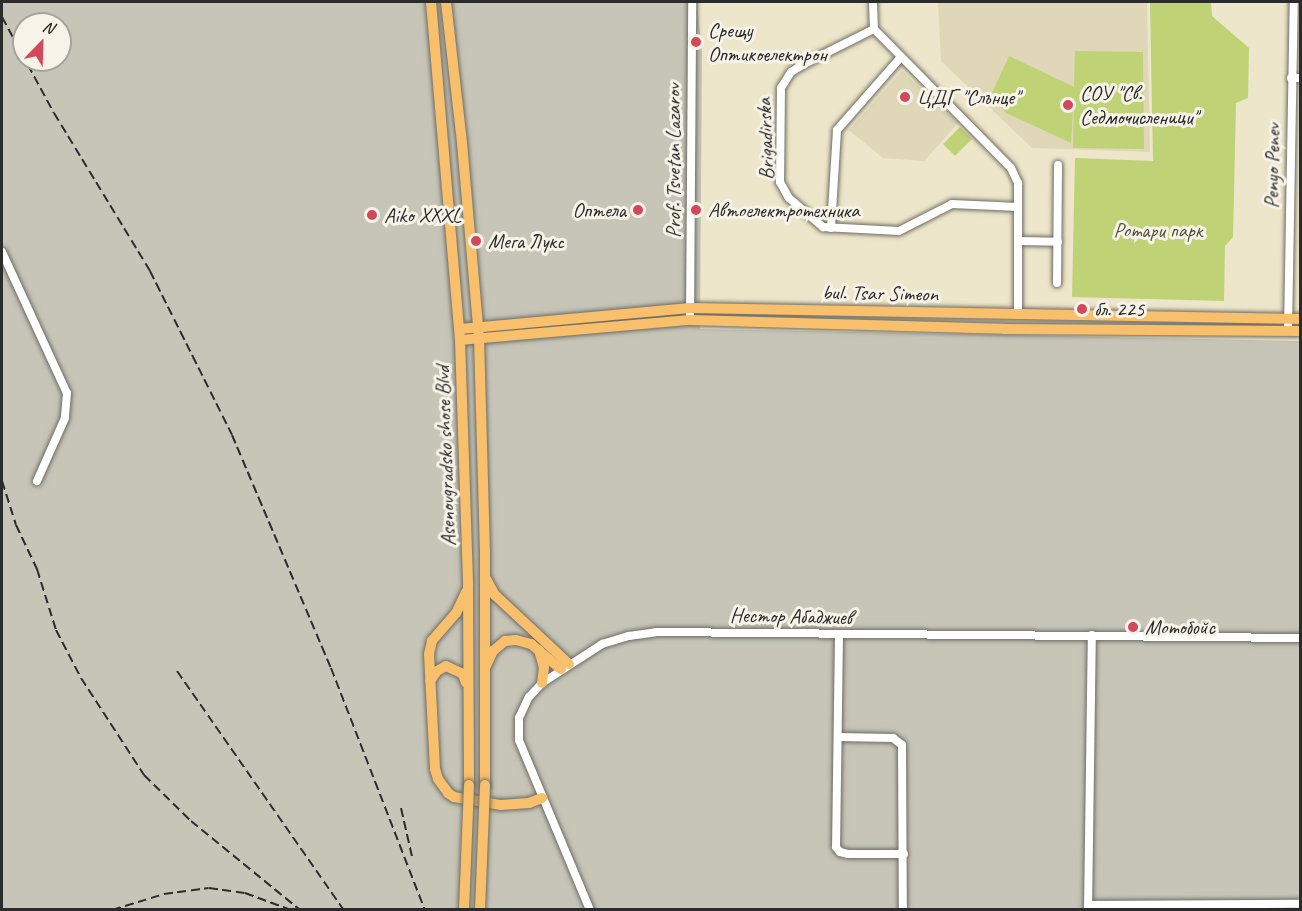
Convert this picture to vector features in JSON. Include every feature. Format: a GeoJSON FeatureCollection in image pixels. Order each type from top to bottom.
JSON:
{"type":"FeatureCollection","features":[{"type":"Feature","properties":{"kind":"main road","name":"Asenovgradsko shose Blvd"},"geometry":{"type":"LineString","coordinates":[[431,2],[460,334],[468,586],[469,785],[464,909]]}},
{"type":"Feature","properties":{"kind":"main road","name":"Asenovgradsko shose Blvd"},"geometry":{"type":"LineString","coordinates":[[446,2],[478,332],[485,577],[485,785],[480,909]]}},
{"type":"Feature","properties":{"kind":"main road","name":"bul. Tsar Simeon"},"geometry":{"type":"LineString","coordinates":[[460,334],[690,308],[1300,319]]}},
{"type":"Feature","properties":{"kind":"main road","name":"bul. Tsar Simeon"},"geometry":{"type":"LineString","coordinates":[[478,332],[690,320],[1004,329],[1300,331]]}},
{"type":"Feature","properties":{"kind":"main road"},"geometry":{"type":"LineString","coordinates":[[485,577],[495,596],[565,667]]}},
{"type":"Feature","properties":{"kind":"main road"},"geometry":{"type":"LineString","coordinates":[[468,586],[456,613],[432,641],[430,681],[435,769],[448,793],[454,797],[501,805],[542,798]]}},
{"type":"Feature","properties":{"kind":"main road"},"geometry":{"type":"LineString","coordinates":[[484,671],[494,651],[505,641],[516,640],[538,650],[565,667]]}},
{"type":"Feature","properties":{"kind":"main road"},"geometry":{"type":"LineString","coordinates":[[538,650],[544,666],[542,683]]}},
{"type":"Feature","properties":{"kind":"main road"},"geometry":{"type":"LineString","coordinates":[[430,681],[437,671],[446,666],[463,674],[468,688]]}},
{"type":"Feature","properties":{"kind":"street","name":"Prof. Tsvetan Lazarov"},"geometry":{"type":"LineString","coordinates":[[690,320],[692,2]]}},
{"type":"Feature","properties":{"kind":"street"},"geometry":{"type":"LineString","coordinates":[[873,2],[874,29],[1011,168],[1018,183],[1018,315]]}},
{"type":"Feature","properties":{"kind":"street","name":"Penyo Penev"},"geometry":{"type":"LineString","coordinates":[[1288,331],[1296,78],[1294,2]]}},
{"type":"Feature","properties":{"kind":"street","name":"Brigadirska"},"geometry":{"type":"LineString","coordinates":[[874,29],[791,72],[781,87],[780,182],[789,198],[824,227],[900,231],[952,204],[1018,207]]}},
{"type":"Feature","properties":{"kind":"street"},"geometry":{"type":"LineString","coordinates":[[831,228],[837,130],[901,57]]}},
{"type":"Feature","properties":{"kind":"street"},"geometry":{"type":"LineString","coordinates":[[1057,283],[1058,165]]}},
{"type":"Feature","properties":{"kind":"street"},"geometry":{"type":"LineString","coordinates":[[1290,220],[1300,220]]}},
{"type":"Feature","properties":{"kind":"street"},"geometry":{"type":"LineString","coordinates":[[1019,241],[1058,242]]}},
{"type":"Feature","properties":{"kind":"street"},"geometry":{"type":"LineString","coordinates":[[2,252],[67,393],[65,418],[38,481]]}},
{"type":"Feature","properties":{"kind":"street","name":"Нестор Абаджиев"},"geometry":{"type":"LineString","coordinates":[[591,909],[519,740],[519,718],[529,697],[542,683],[602,645],[628,636],[656,632],[1300,638]]}},
{"type":"Feature","properties":{"kind":"street"},"geometry":{"type":"LineString","coordinates":[[839,635],[836,847],[840,852],[848,854],[904,854]]}},
{"type":"Feature","properties":{"kind":"street"},"geometry":{"type":"LineString","coordinates":[[1092,636],[1088,907],[1300,904]]}},
{"type":"Feature","properties":{"kind":"street"},"geometry":{"type":"LineString","coordinates":[[838,737],[893,738],[902,745],[903,909]]}},
{"type":"Feature","properties":{"kind":"shaded area"},"geometry":{"type":"Polygon","coordinates":[[[2,2],[697,2],[702,52],[700,329],[1300,341],[1300,909],[2,910],[2,2]]]}},
{"type":"Feature","properties":{"kind":"shaded area","name":"СОУ \"Св. Седмочисленици\""},"geometry":{"type":"Polygon","coordinates":[[[938,2],[1147,2],[1150,152],[1032,148],[941,61],[938,2]]]}},
{"type":"Feature","properties":{"kind":"shaded area","name":"ЦДГ \"Слънце\""},"geometry":{"type":"Polygon","coordinates":[[[902,71],[958,123],[924,161],[883,158],[849,130],[902,71]]]}},
{"type":"Feature","properties":{"kind":"green space","name":"Ротари парк"},"geometry":{"type":"Polygon","coordinates":[[[1150,2],[1211,2],[1212,16],[1249,48],[1248,98],[1236,103],[1233,237],[1225,246],[1224,301],[1072,297],[1075,158],[1153,161],[1150,2]]]}},
{"type":"Feature","properties":{"kind":"green space"},"geometry":{"type":"Polygon","coordinates":[[[1075,51],[1143,52],[1144,149],[1073,148],[1074,92],[1071,143],[1006,113],[991,95],[1009,56],[1074,87],[1075,51]]]}},
{"type":"Feature","properties":{"kind":"green space"},"geometry":{"type":"Polygon","coordinates":[[[960,127],[972,139],[955,156],[943,144],[960,127]]]}},
{"type":"Feature","properties":{"kind":"railway"},"geometry":{"type":"LineString","coordinates":[[2,17],[54,113],[150,271],[232,435],[331,668],[425,910]]}},
{"type":"Feature","properties":{"kind":"railway"},"geometry":{"type":"LineString","coordinates":[[2,481],[16,525],[37,569],[56,630],[81,678],[144,775],[191,821],[300,910]]}},
{"type":"Feature","properties":{"kind":"railway"},"geometry":{"type":"LineString","coordinates":[[177,671],[344,910]]}},
{"type":"Feature","properties":{"kind":"railway"},"geometry":{"type":"LineString","coordinates":[[401,808],[413,861]]}},
{"type":"Feature","properties":{"kind":"railway"},"geometry":{"type":"LineString","coordinates":[[112,910],[164,894],[209,888],[245,893],[291,910]]}},
{"type":"Feature","properties":{"kind":"place","name":"Срещу Оптикоелектрон"},"geometry":{"type":"Point","coordinates":[696,42]}},
{"type":"Feature","properties":{"kind":"place","name":"ЦДГ \"Слънце\""},"geometry":{"type":"Point","coordinates":[905,97]}},
{"type":"Feature","properties":{"kind":"place","name":"СОУ \"Св. Седмочисленици\""},"geometry":{"type":"Point","coordinates":[1068,105]}},
{"type":"Feature","properties":{"kind":"place","name":"Оптела"},"geometry":{"type":"Point","coordinates":[638,210]}},
{"type":"Feature","properties":{"kind":"place","name":"Автоелектротехника"},"geometry":{"type":"Point","coordinates":[696,210]}},
{"type":"Feature","properties":{"kind":"place","name":"Aiko XXXL"},"geometry":{"type":"Point","coordinates":[372,215]}},
{"type":"Feature","properties":{"kind":"place","name":"Мега Лукс"},"geometry":{"type":"Point","coordinates":[476,241]}},
{"type":"Feature","properties":{"kind":"place","name":"бл. 225"},"geometry":{"type":"Point","coordinates":[1082,309]}},
{"type":"Feature","properties":{"kind":"place","name":"Мотобойс"},"geometry":{"type":"Point","coordinates":[1133,627]}}]}
